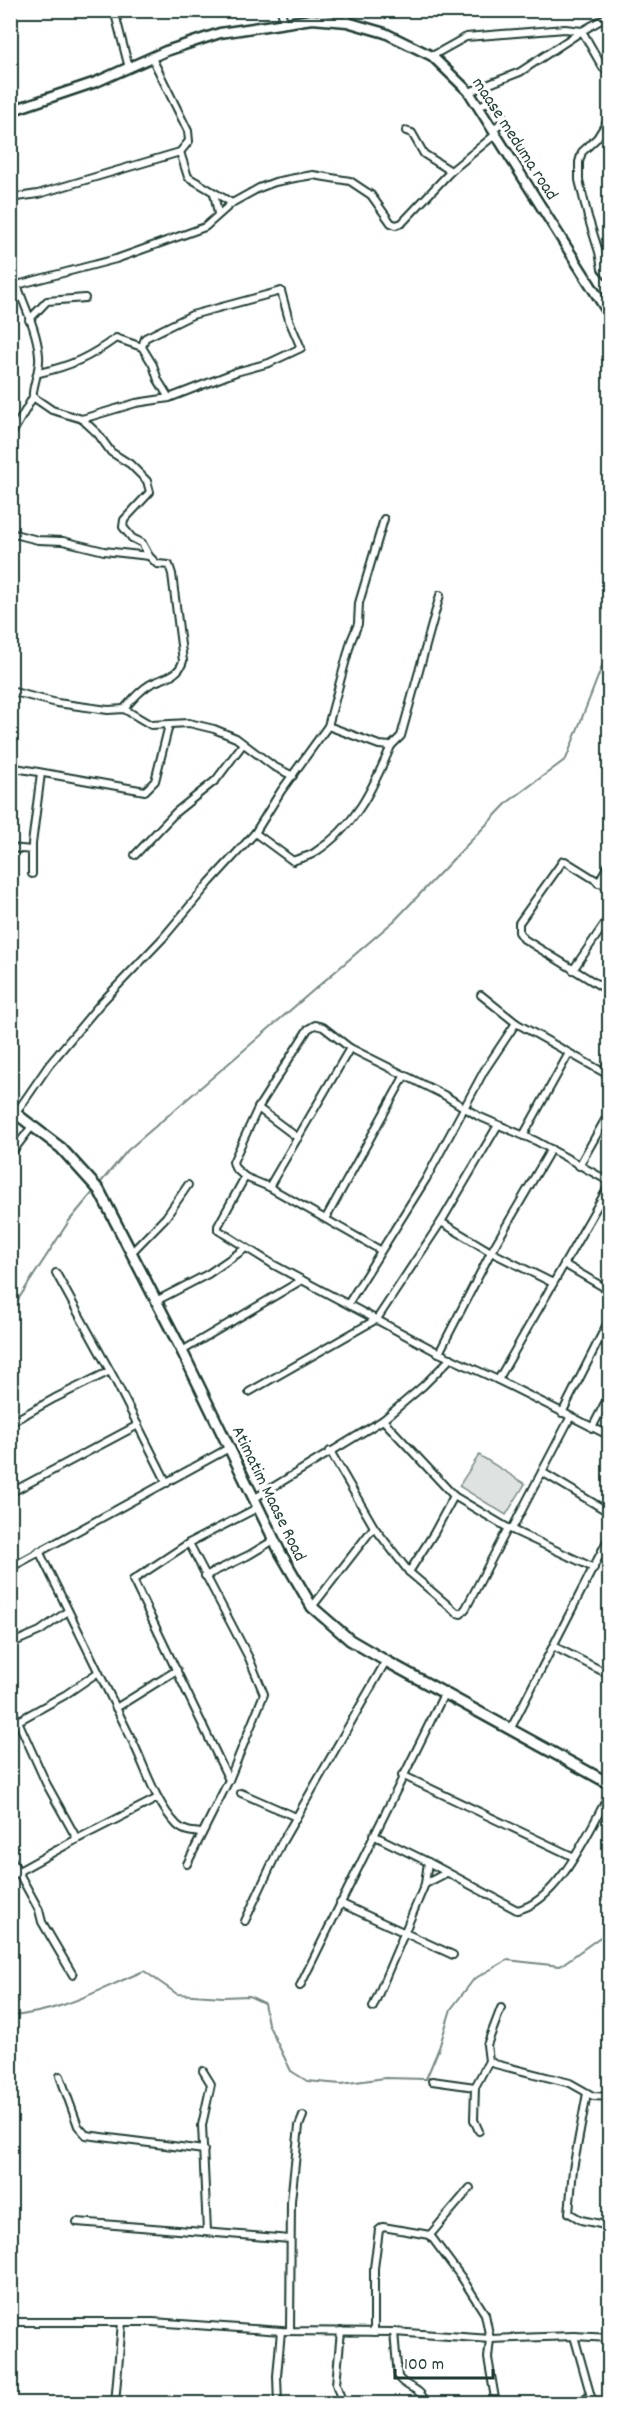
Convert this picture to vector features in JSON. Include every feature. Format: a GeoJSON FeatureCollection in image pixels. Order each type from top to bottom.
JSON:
{"type":"FeatureCollection","features":[{"type":"Feature","properties":{"kind":"main road","name":"Atimatim Maase Road"},"geometry":{"type":"LineString","coordinates":[[13,1111],[62,1148],[99,1190],[274,1540],[312,1607],[350,1640],[609,1784]]}},
{"type":"Feature","properties":{"kind":"street"},"geometry":{"type":"LineString","coordinates":[[114,10],[129,68]]}},
{"type":"Feature","properties":{"kind":"street"},"geometry":{"type":"LineString","coordinates":[[281,10],[284,22]]}},
{"type":"Feature","properties":{"kind":"street"},"geometry":{"type":"LineString","coordinates":[[347,22],[348,10]]}},
{"type":"Feature","properties":{"kind":"street"},"geometry":{"type":"LineString","coordinates":[[469,92],[520,72],[609,15]]}},
{"type":"Feature","properties":{"kind":"street","name":"maase meduma road"},"geometry":{"type":"LineString","coordinates":[[10,111],[63,94],[166,51],[220,33],[312,19],[347,22],[385,33],[432,56],[469,92],[608,311]]}},
{"type":"Feature","properties":{"kind":"street"},"geometry":{"type":"LineString","coordinates":[[432,56],[466,37],[565,30],[582,31]]}},
{"type":"Feature","properties":{"kind":"street"},"geometry":{"type":"LineString","coordinates":[[582,31],[603,68],[609,72]]}},
{"type":"Feature","properties":{"kind":"street"},"geometry":{"type":"LineString","coordinates":[[10,198],[38,194],[180,152],[189,141],[188,131],[152,58]]}},
{"type":"Feature","properties":{"kind":"street"},"geometry":{"type":"LineString","coordinates":[[17,285],[116,259],[205,227],[232,203],[275,182],[313,175],[350,181],[371,195],[391,223],[396,225],[402,223],[451,171],[495,132],[503,121],[503,116],[492,103],[485,103],[479,107]]}},
{"type":"Feature","properties":{"kind":"street"},"geometry":{"type":"LineString","coordinates":[[609,117],[597,138],[582,152],[579,162],[579,180],[600,252],[602,269],[609,278]]}},
{"type":"Feature","properties":{"kind":"street"},"geometry":{"type":"LineString","coordinates":[[406,131],[412,133],[424,154],[451,171]]}},
{"type":"Feature","properties":{"kind":"street"},"geometry":{"type":"LineString","coordinates":[[180,152],[188,177],[232,203]]}},
{"type":"Feature","properties":{"kind":"street"},"geometry":{"type":"LineString","coordinates":[[214,193],[218,214]]}},
{"type":"Feature","properties":{"kind":"street"},"geometry":{"type":"LineString","coordinates":[[10,268],[38,346],[39,373],[32,392],[33,397],[10,437]]}},
{"type":"Feature","properties":{"kind":"street"},"geometry":{"type":"LineString","coordinates":[[82,419],[136,403],[169,398],[195,386],[269,363],[301,348],[289,320],[281,291],[192,315],[145,338],[142,347]]}},
{"type":"Feature","properties":{"kind":"street"},"geometry":{"type":"LineString","coordinates":[[29,320],[47,301],[85,297]]}},
{"type":"Feature","properties":{"kind":"street"},"geometry":{"type":"LineString","coordinates":[[39,373],[67,367],[92,355],[116,338],[142,347],[169,398]]}},
{"type":"Feature","properties":{"kind":"street"},"geometry":{"type":"LineString","coordinates":[[33,397],[52,410],[82,419],[98,434],[111,452],[130,464],[150,486],[150,492],[124,520],[123,524],[132,538],[142,543],[149,556],[157,564],[171,567],[183,661],[176,674],[148,686],[124,709]]}},
{"type":"Feature","properties":{"kind":"street"},"geometry":{"type":"LineString","coordinates":[[13,1111],[100,1005],[163,938],[255,833],[265,815],[328,726],[351,641],[358,624],[362,592],[384,519]]}},
{"type":"Feature","properties":{"kind":"street"},"geometry":{"type":"LineString","coordinates":[[10,533],[38,540],[63,541],[104,551],[149,556]]}},
{"type":"Feature","properties":{"kind":"street"},"geometry":{"type":"LineString","coordinates":[[255,833],[293,861],[312,854],[352,820],[372,791],[391,746],[401,736],[440,595]]}},
{"type":"Feature","properties":{"kind":"street"},"geometry":{"type":"LineString","coordinates":[[10,691],[57,703],[108,711],[124,709],[135,714],[146,724],[189,723],[214,729],[236,738],[273,766],[292,776]]}},
{"type":"Feature","properties":{"kind":"street"},"geometry":{"type":"LineString","coordinates":[[10,767],[145,791],[155,781],[169,725]]}},
{"type":"Feature","properties":{"kind":"street"},"geometry":{"type":"LineString","coordinates":[[328,726],[379,745],[391,746]]}},
{"type":"Feature","properties":{"kind":"street"},"geometry":{"type":"LineString","coordinates":[[135,855],[176,812],[216,780],[243,744]]}},
{"type":"Feature","properties":{"kind":"street"},"geometry":{"type":"LineString","coordinates":[[32,874],[32,850],[40,772]]}},
{"type":"Feature","properties":{"kind":"street"},"geometry":{"type":"LineString","coordinates":[[10,848],[32,850]]}},
{"type":"Feature","properties":{"kind":"street"},"geometry":{"type":"LineString","coordinates":[[609,889],[562,861],[519,923],[519,932],[524,939],[609,992]]}},
{"type":"Feature","properties":{"kind":"street"},"geometry":{"type":"LineString","coordinates":[[598,883],[609,862]]}},
{"type":"Feature","properties":{"kind":"street"},"geometry":{"type":"LineString","coordinates":[[573,970],[609,916]]}},
{"type":"Feature","properties":{"kind":"street"},"geometry":{"type":"LineString","coordinates":[[481,995],[516,1023],[568,1055],[609,1076]]}},
{"type":"Feature","properties":{"kind":"street"},"geometry":{"type":"LineString","coordinates":[[348,1304],[426,1179],[484,1071],[516,1023]]}},
{"type":"Feature","properties":{"kind":"street"},"geometry":{"type":"LineString","coordinates":[[380,1250],[269,1187],[245,1177],[235,1168],[233,1162],[258,1108],[308,1029],[315,1025],[323,1027],[350,1048],[498,1125],[551,1149],[609,1183],[498,1380]]}},
{"type":"Feature","properties":{"kind":"street"},"geometry":{"type":"LineString","coordinates":[[269,1187],[350,1048]]}},
{"type":"Feature","properties":{"kind":"street"},"geometry":{"type":"LineString","coordinates":[[523,1136],[568,1055]]}},
{"type":"Feature","properties":{"kind":"street"},"geometry":{"type":"LineString","coordinates":[[603,1071],[609,1060]]}},
{"type":"Feature","properties":{"kind":"street"},"geometry":{"type":"LineString","coordinates":[[326,1218],[405,1075]]}},
{"type":"Feature","properties":{"kind":"street"},"geometry":{"type":"LineString","coordinates":[[258,1108],[298,1138]]}},
{"type":"Feature","properties":{"kind":"street"},"geometry":{"type":"LineString","coordinates":[[579,1166],[609,1111]]}},
{"type":"Feature","properties":{"kind":"street"},"geometry":{"type":"LineString","coordinates":[[10,1155],[33,1125]]}},
{"type":"Feature","properties":{"kind":"street"},"geometry":{"type":"LineString","coordinates":[[249,1392],[377,1319],[441,1222],[498,1125]]}},
{"type":"Feature","properties":{"kind":"street"},"geometry":{"type":"LineString","coordinates":[[439,1353],[491,1252],[551,1149]]}},
{"type":"Feature","properties":{"kind":"street"},"geometry":{"type":"LineString","coordinates":[[245,1177],[218,1230],[302,1280],[439,1353],[609,1436]]}},
{"type":"Feature","properties":{"kind":"street"},"geometry":{"type":"LineString","coordinates":[[131,1253],[166,1217],[188,1185]]}},
{"type":"Feature","properties":{"kind":"street"},"geometry":{"type":"LineString","coordinates":[[441,1222],[491,1252],[553,1283]]}},
{"type":"Feature","properties":{"kind":"street"},"geometry":{"type":"LineString","coordinates":[[156,1301],[208,1274],[246,1248]]}},
{"type":"Feature","properties":{"kind":"street"},"geometry":{"type":"LineString","coordinates":[[564,1264],[609,1291]]}},
{"type":"Feature","properties":{"kind":"street"},"geometry":{"type":"LineString","coordinates":[[56,1273],[110,1371],[167,1483]]}},
{"type":"Feature","properties":{"kind":"street"},"geometry":{"type":"LineString","coordinates":[[182,1352],[302,1280]]}},
{"type":"Feature","properties":{"kind":"street"},"geometry":{"type":"LineString","coordinates":[[562,1413],[609,1318]]}},
{"type":"Feature","properties":{"kind":"street"},"geometry":{"type":"LineString","coordinates":[[229,1780],[133,1580],[134,1577],[257,1502],[330,1451],[383,1420],[423,1386],[451,1358]]}},
{"type":"Feature","properties":{"kind":"street"},"geometry":{"type":"LineString","coordinates":[[10,1423],[110,1371]]}},
{"type":"Feature","properties":{"kind":"street"},"geometry":{"type":"LineString","coordinates":[[592,1428],[609,1393]]}},
{"type":"Feature","properties":{"kind":"street"},"geometry":{"type":"LineString","coordinates":[[330,1451],[374,1527],[409,1572],[461,1614],[570,1418]]}},
{"type":"Feature","properties":{"kind":"street"},"geometry":{"type":"LineString","coordinates":[[383,1420],[454,1496],[510,1528],[594,1568]]}},
{"type":"Feature","properties":{"kind":"street"},"geometry":{"type":"LineString","coordinates":[[10,1493],[138,1425]]}},
{"type":"Feature","properties":{"kind":"street"},"geometry":{"type":"LineString","coordinates":[[10,1568],[229,1448]]}},
{"type":"Feature","properties":{"kind":"street"},"geometry":{"type":"LineString","coordinates":[[542,1472],[609,1513]]}},
{"type":"Feature","properties":{"kind":"street"},"geometry":{"type":"LineString","coordinates":[[409,1572],[454,1496]]}},
{"type":"Feature","properties":{"kind":"street"},"geometry":{"type":"LineString","coordinates":[[312,1607],[374,1527]]}},
{"type":"Feature","properties":{"kind":"street"},"geometry":{"type":"LineString","coordinates":[[511,1728],[609,1535]]}},
{"type":"Feature","properties":{"kind":"street"},"geometry":{"type":"LineString","coordinates":[[206,1576],[274,1540]]}},
{"type":"Feature","properties":{"kind":"street"},"geometry":{"type":"LineString","coordinates":[[187,1864],[229,1780],[264,1694],[249,1658],[189,1543]]}},
{"type":"Feature","properties":{"kind":"street"},"geometry":{"type":"LineString","coordinates":[[39,1551],[158,1798],[182,1829],[202,1833]]}},
{"type":"Feature","properties":{"kind":"street"},"geometry":{"type":"LineString","coordinates":[[10,1644],[40,1631],[68,1611]]}},
{"type":"Feature","properties":{"kind":"street"},"geometry":{"type":"LineString","coordinates":[[553,1646],[609,1675]]}},
{"type":"Feature","properties":{"kind":"street"},"geometry":{"type":"LineString","coordinates":[[246,1921],[267,1872],[296,1817],[386,1661]]}},
{"type":"Feature","properties":{"kind":"street"},"geometry":{"type":"LineString","coordinates":[[116,1708],[177,1670]]}},
{"type":"Feature","properties":{"kind":"street"},"geometry":{"type":"LineString","coordinates":[[18,1720],[65,1695],[98,1673]]}},
{"type":"Feature","properties":{"kind":"street"},"geometry":{"type":"LineString","coordinates":[[300,1986],[402,1775],[444,1694]]}},
{"type":"Feature","properties":{"kind":"street"},"geometry":{"type":"LineString","coordinates":[[10,1709],[18,1720],[46,1783],[77,1839]]}},
{"type":"Feature","properties":{"kind":"street"},"geometry":{"type":"LineString","coordinates":[[402,1775],[574,1857]]}},
{"type":"Feature","properties":{"kind":"street"},"geometry":{"type":"LineString","coordinates":[[241,1793],[296,1817]]}},
{"type":"Feature","properties":{"kind":"street"},"geometry":{"type":"LineString","coordinates":[[373,1835],[517,1910],[531,1906],[547,1893],[574,1857],[609,1793]]}},
{"type":"Feature","properties":{"kind":"street"},"geometry":{"type":"LineString","coordinates":[[10,1876],[158,1798]]}},
{"type":"Feature","properties":{"kind":"street"},"geometry":{"type":"LineString","coordinates":[[10,1857],[39,1910],[42,1922],[73,1975]]}},
{"type":"Feature","properties":{"kind":"street"},"geometry":{"type":"LineString","coordinates":[[373,2007],[426,1884],[428,1862]]}},
{"type":"Feature","properties":{"kind":"street"},"geometry":{"type":"LineString","coordinates":[[426,1884],[446,1873]]}},
{"type":"Feature","properties":{"kind":"street"},"geometry":{"type":"LineString","coordinates":[[340,1903],[453,1955]]}},
{"type":"Feature","properties":{"kind":"street"},"geometry":{"type":"LineString","coordinates":[[479,2131],[474,2120],[475,2087],[489,2061],[487,2045],[501,2008]]}},
{"type":"Feature","properties":{"kind":"street"},"geometry":{"type":"LineString","coordinates":[[489,2061],[570,2083],[587,2093],[609,2097]]}},
{"type":"Feature","properties":{"kind":"street"},"geometry":{"type":"LineString","coordinates":[[203,2071],[211,2084],[202,2125],[207,2231]]}},
{"type":"Feature","properties":{"kind":"street"},"geometry":{"type":"LineString","coordinates":[[60,2076],[78,2126],[86,2135],[204,2150]]}},
{"type":"Feature","properties":{"kind":"street"},"geometry":{"type":"LineString","coordinates":[[432,2081],[475,2087]]}},
{"type":"Feature","properties":{"kind":"street"},"geometry":{"type":"LineString","coordinates":[[587,2093],[573,2169],[569,2213],[581,2220],[609,2226]]}},
{"type":"Feature","properties":{"kind":"street"},"geometry":{"type":"LineString","coordinates":[[290,2331],[290,2239],[297,2141],[303,2116]]}},
{"type":"Feature","properties":{"kind":"street"},"geometry":{"type":"LineString","coordinates":[[430,2235],[470,2188]]}},
{"type":"Feature","properties":{"kind":"street"},"geometry":{"type":"LineString","coordinates":[[77,2222],[290,2239]]}},
{"type":"Feature","properties":{"kind":"street"},"geometry":{"type":"LineString","coordinates":[[374,2332],[374,2268],[379,2230],[382,2227],[430,2235],[479,2304],[487,2319],[490,2339],[488,2358],[496,2403]]}},
{"type":"Feature","properties":{"kind":"street"},"geometry":{"type":"LineString","coordinates":[[10,2322],[122,2322],[281,2331],[394,2332],[490,2339],[574,2336],[609,2338]]}},
{"type":"Feature","properties":{"kind":"street"},"geometry":{"type":"LineString","coordinates":[[115,2403],[122,2322]]}},
{"type":"Feature","properties":{"kind":"street"},"geometry":{"type":"LineString","coordinates":[[278,2403],[277,2376],[281,2331]]}},
{"type":"Feature","properties":{"kind":"street"},"geometry":{"type":"LineString","coordinates":[[341,2331],[336,2384],[343,2403]]}},
{"type":"Feature","properties":{"kind":"street"},"geometry":{"type":"LineString","coordinates":[[394,2332],[398,2377],[402,2382],[420,2391],[426,2403]]}},
{"type":"Feature","properties":{"kind":"street"},"geometry":{"type":"LineString","coordinates":[[564,2403],[592,2400],[574,2336]]}},
{"type":"Feature","properties":{"kind":"shaded area"},"geometry":{"type":"Polygon","coordinates":[[[479,1455],[525,1484],[506,1515],[459,1486],[479,1455]]]}},
{"type":"Feature","properties":{"kind":"waterway"},"geometry":{"type":"LineString","coordinates":[[101,1182],[128,1150],[395,920],[508,802],[566,759],[606,656],[604,586],[610,567]]}},
{"type":"Feature","properties":{"kind":"waterway"},"geometry":{"type":"LineString","coordinates":[[10,1312],[69,1221],[94,1191]]}},
{"type":"Feature","properties":{"kind":"waterway"},"geometry":{"type":"LineString","coordinates":[[10,2016],[62,2005],[144,1971],[177,1994],[249,1996],[264,2003],[268,2024],[291,2071],[307,2081],[341,2084],[385,2078],[426,2079],[439,2048],[451,2009],[474,1979],[507,1960],[560,1966],[610,1930]]}}]}
